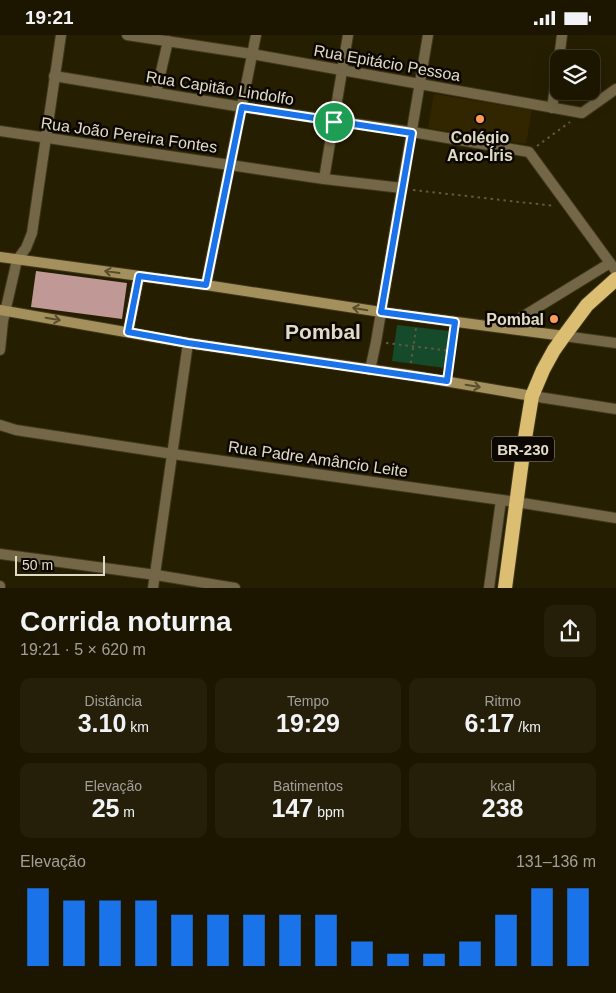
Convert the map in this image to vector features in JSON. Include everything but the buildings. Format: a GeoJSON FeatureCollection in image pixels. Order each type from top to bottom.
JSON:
{"type":"FeatureCollection","features":[{"type":"Feature","properties":{"kind":"highway","name":"BR-230"},"geometry":{"type":"LineString","coordinates":[[505,588],[532,396],[543,370],[564,336],[587,305],[616,279]]}},
{"type":"Feature","properties":{"kind":"main road"},"geometry":{"type":"LineString","coordinates":[[0,257],[206,285],[381,312],[564,336]]}},
{"type":"Feature","properties":{"kind":"main road"},"geometry":{"type":"LineString","coordinates":[[128,332],[139,276]]}},
{"type":"Feature","properties":{"kind":"main road"},"geometry":{"type":"LineString","coordinates":[[3,311],[188,343],[409,375],[532,396]]}},
{"type":"Feature","properties":{"kind":"street"},"geometry":{"type":"LineString","coordinates":[[0,350],[3,311],[17,260],[26,248],[32,233],[61,35]]}},
{"type":"Feature","properties":{"kind":"street","name":"Rua Epitácio Pessoa"},"geometry":{"type":"LineString","coordinates":[[127,35],[252,54],[582,113]]}},
{"type":"Feature","properties":{"kind":"street"},"geometry":{"type":"LineString","coordinates":[[206,285],[256,35]]}},
{"type":"Feature","properties":{"kind":"street"},"geometry":{"type":"LineString","coordinates":[[324,179],[348,35]]}},
{"type":"Feature","properties":{"kind":"street"},"geometry":{"type":"LineString","coordinates":[[370,369],[428,35]]}},
{"type":"Feature","properties":{"kind":"street"},"geometry":{"type":"LineString","coordinates":[[560,50],[562,35]]}},
{"type":"Feature","properties":{"kind":"street"},"geometry":{"type":"LineString","coordinates":[[156,93],[168,41]]}},
{"type":"Feature","properties":{"kind":"street","name":"Rua Capitão Lindolfo"},"geometry":{"type":"LineString","coordinates":[[54,76],[529,152]]}},
{"type":"Feature","properties":{"kind":"street"},"geometry":{"type":"LineString","coordinates":[[582,113],[616,89]]}},
{"type":"Feature","properties":{"kind":"street"},"geometry":{"type":"LineString","coordinates":[[552,108],[553,100]]}},
{"type":"Feature","properties":{"kind":"street","name":"Rua João Pereira Fontes"},"geometry":{"type":"LineString","coordinates":[[0,131],[324,179],[402,188]]}},
{"type":"Feature","properties":{"kind":"street"},"geometry":{"type":"LineString","coordinates":[[504,328],[613,267],[529,152]]}},
{"type":"Feature","properties":{"kind":"street"},"geometry":{"type":"LineString","coordinates":[[564,336],[616,343]]}},
{"type":"Feature","properties":{"kind":"street"},"geometry":{"type":"LineString","coordinates":[[154,588],[188,343]]}},
{"type":"Feature","properties":{"kind":"street"},"geometry":{"type":"LineString","coordinates":[[532,396],[616,409]]}},
{"type":"Feature","properties":{"kind":"street","name":"Rua Padre Amâncio Leite"},"geometry":{"type":"LineString","coordinates":[[0,425],[173,454],[516,502],[616,518]]}},
{"type":"Feature","properties":{"kind":"street","name":"Rua Padre Amâncio Leite"},"geometry":{"type":"LineString","coordinates":[[0,432],[16,429]]}},
{"type":"Feature","properties":{"kind":"street"},"geometry":{"type":"LineString","coordinates":[[490,588],[501,500]]}},
{"type":"Feature","properties":{"kind":"street"},"geometry":{"type":"LineString","coordinates":[[0,553],[235,588]]}},
{"type":"Feature","properties":{"kind":"path"},"geometry":{"type":"LineString","coordinates":[[529,152],[582,113]]}},
{"type":"Feature","properties":{"kind":"path"},"geometry":{"type":"LineString","coordinates":[[402,188],[570,208]]}},
{"type":"Feature","properties":{"kind":"path"},"geometry":{"type":"LineString","coordinates":[[409,375],[418,317]]}},
{"type":"Feature","properties":{"kind":"path"},"geometry":{"type":"LineString","coordinates":[[447,381],[455,322]]}},
{"type":"Feature","properties":{"kind":"path"},"geometry":{"type":"LineString","coordinates":[[376,342],[451,351]]}},
{"type":"Feature","properties":{"kind":"shaded area","name":"Colégio Arco-Íris"},"geometry":{"type":"Polygon","coordinates":[[[434,94],[532,110],[526,144],[428,128],[434,94]]]}},
{"type":"Feature","properties":{"kind":"green space"},"geometry":{"type":"Polygon","coordinates":[[[397,325],[450,331],[445,368],[392,361],[397,325]]]}},
{"type":"Feature","properties":{"kind":"place","name":"Colégio Arco-Íris"},"geometry":{"type":"Point","coordinates":[480,119]}},
{"type":"Feature","properties":{"kind":"place","name":"Pombal"},"geometry":{"type":"Point","coordinates":[554,319]}},
{"type":"Feature","properties":{"kind":"district","name":"Pombal"},"geometry":{"type":"Point","coordinates":[323,331]}},
{"type":"Feature","properties":{"kind":"route"},"geometry":{"type":"LineString","coordinates":[[242,107],[334,122],[412,133],[381,312],[455,322],[447,381],[188,343],[128,332],[139,276],[206,285],[242,107]]}}]}
